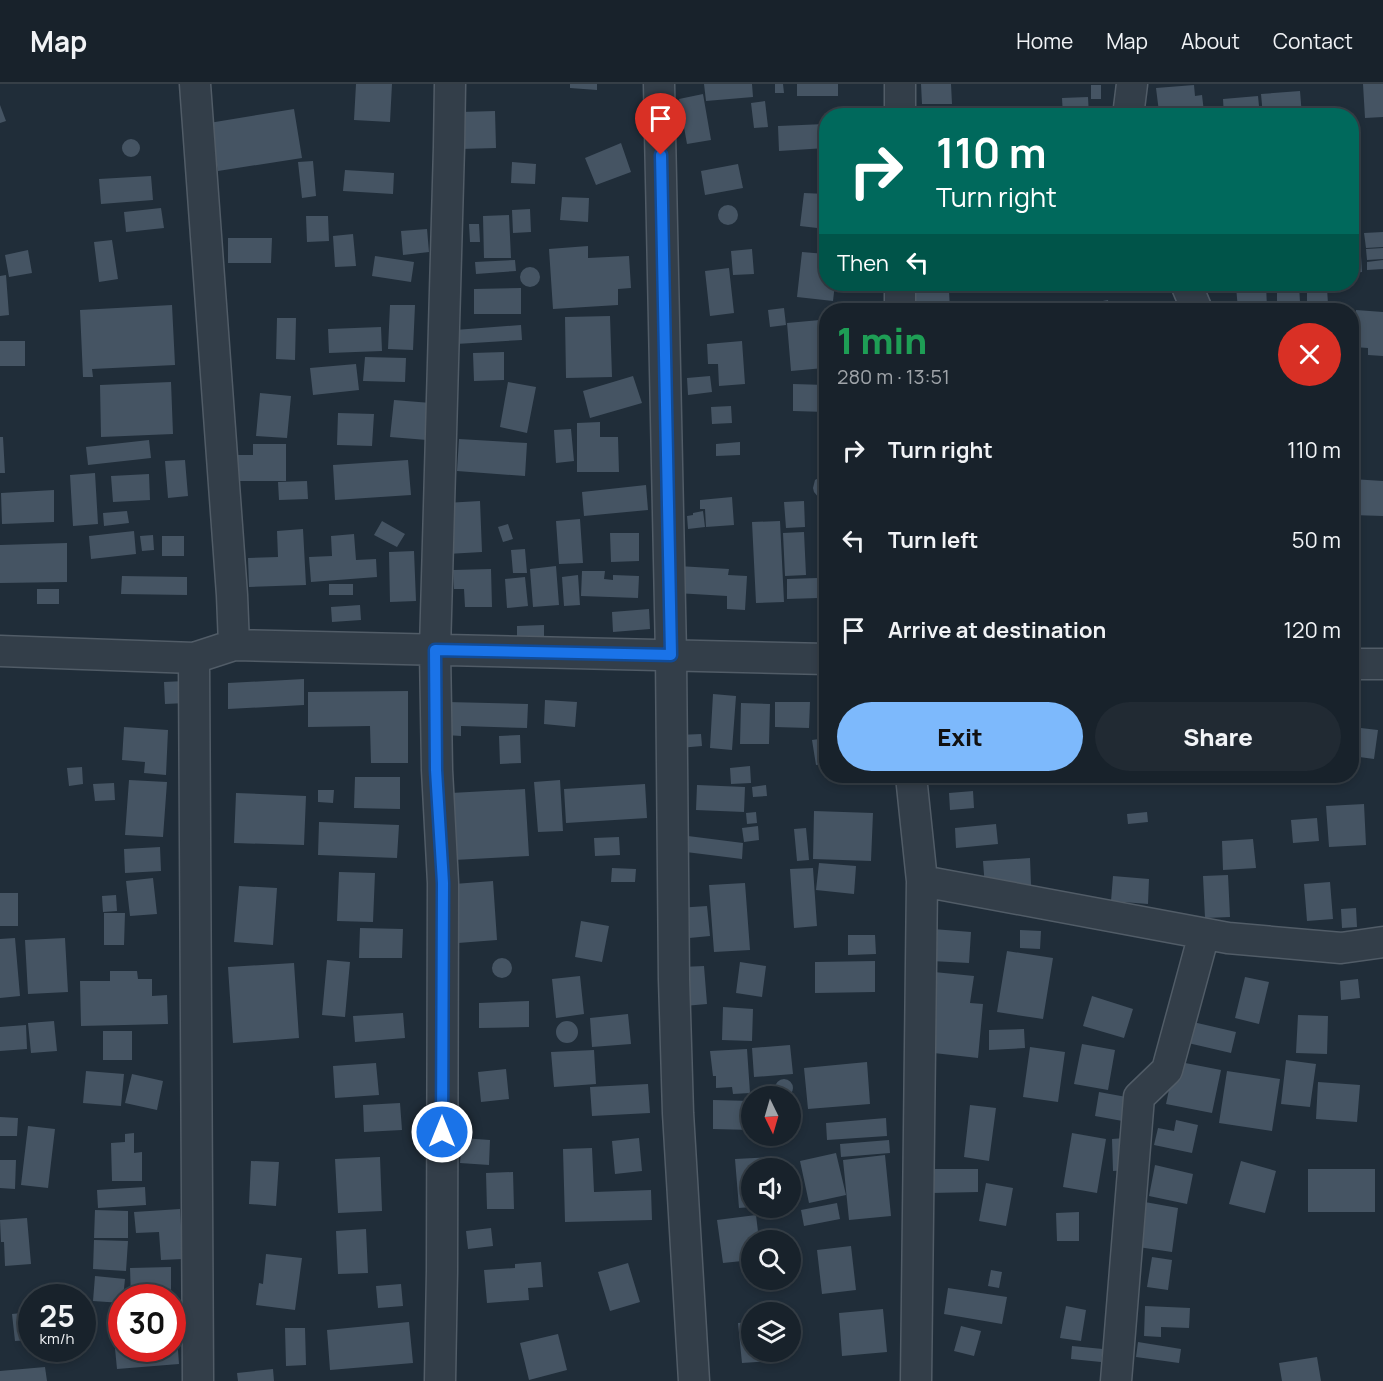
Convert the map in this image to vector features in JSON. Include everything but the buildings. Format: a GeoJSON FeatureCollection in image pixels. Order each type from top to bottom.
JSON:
{"type":"FeatureCollection","features":[{"type":"Feature","properties":{"kind":"street"},"geometry":{"type":"LineString","coordinates":[[195,84],[232,583],[234,645]]}},
{"type":"Feature","properties":{"kind":"street"},"geometry":{"type":"LineString","coordinates":[[440,1381],[443,883],[436,770],[435,650],[450,84]]}},
{"type":"Feature","properties":{"kind":"street"},"geometry":{"type":"LineString","coordinates":[[659,84],[671,655],[674,979],[678,1113],[694,1381]]}},
{"type":"Feature","properties":{"kind":"street"},"geometry":{"type":"LineString","coordinates":[[900,84],[900,108]]}},
{"type":"Feature","properties":{"kind":"street"},"geometry":{"type":"LineString","coordinates":[[1129,108],[1132,84]]}},
{"type":"Feature","properties":{"kind":"street"},"geometry":{"type":"LineString","coordinates":[[0,651],[194,658],[234,645],[819,659]]}},
{"type":"Feature","properties":{"kind":"street"},"geometry":{"type":"LineString","coordinates":[[194,658],[198,1381]]}},
{"type":"Feature","properties":{"kind":"street"},"geometry":{"type":"LineString","coordinates":[[1359,664],[1383,664]]}},
{"type":"Feature","properties":{"kind":"street"},"geometry":{"type":"LineString","coordinates":[[912,783],[922,881],[916,1381]]}},
{"type":"Feature","properties":{"kind":"street"},"geometry":{"type":"LineString","coordinates":[[922,881],[1228,938],[1341,948],[1383,942]]}},
{"type":"Feature","properties":{"kind":"street"},"geometry":{"type":"LineString","coordinates":[[1116,1381],[1139,1097],[1167,1070],[1204,934]]}},
{"type":"Feature","properties":{"kind":"route"},"geometry":{"type":"LineString","coordinates":[[442,1132],[443,883],[436,770],[435,650],[671,655],[661,155]]}}]}
